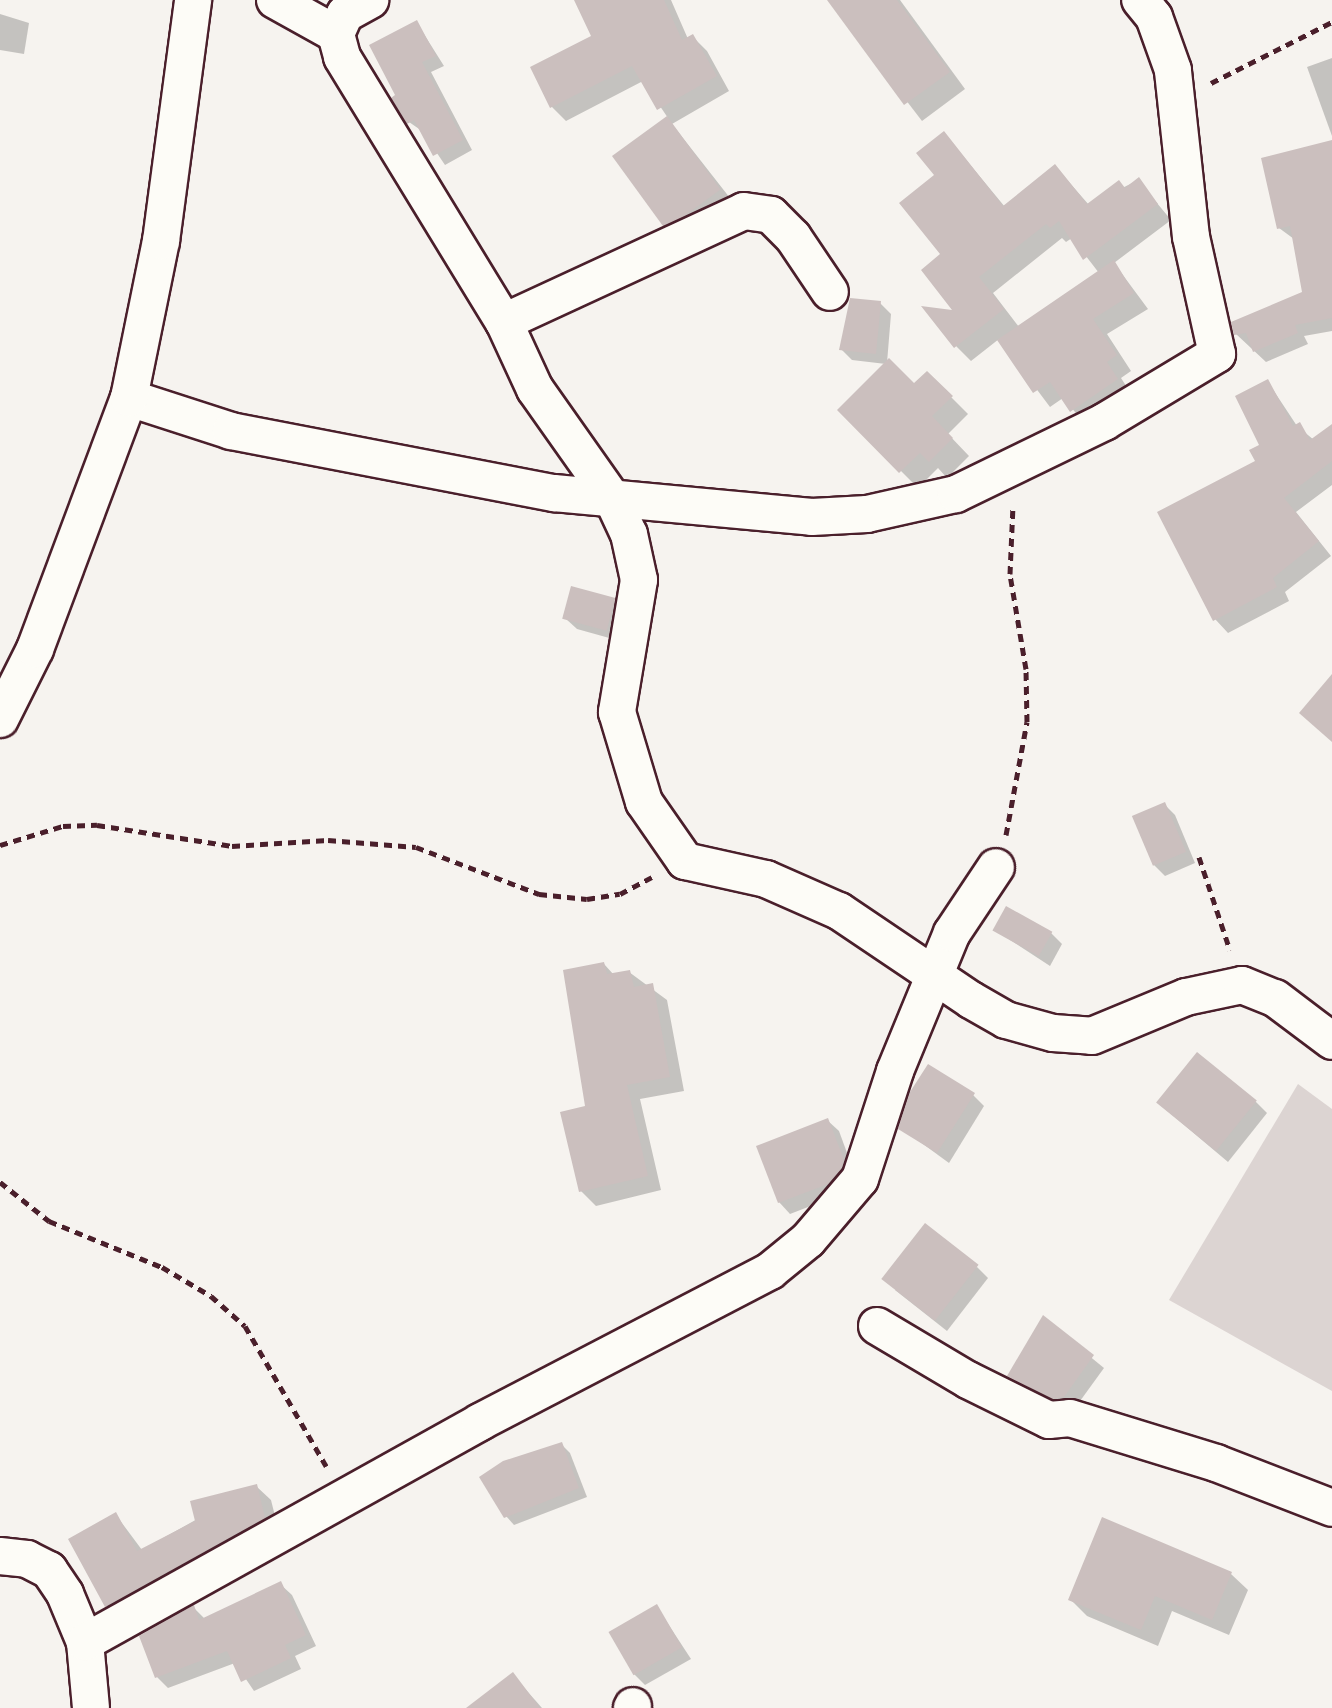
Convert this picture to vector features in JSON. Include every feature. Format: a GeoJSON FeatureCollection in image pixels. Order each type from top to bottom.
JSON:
{"type":"FeatureCollection","features":[{"type":"Feature","properties":{"kind":"street"},"geometry":{"type":"LineString","coordinates":[[0,719],[35,649],[129,398],[161,241],[193,0]]}},
{"type":"Feature","properties":{"kind":"street"},"geometry":{"type":"LineString","coordinates":[[275,0],[336,34]]}},
{"type":"Feature","properties":{"kind":"street"},"geometry":{"type":"LineString","coordinates":[[370,0],[345,14],[336,34],[342,57],[504,322],[535,389],[612,498],[629,534],[639,580],[617,712],[644,802],[685,861],[766,879],[839,911],[1006,1020],[1053,1033],[1092,1036],[1186,997],[1242,985],[1275,998],[1332,1041]]}},
{"type":"Feature","properties":{"kind":"street"},"geometry":{"type":"LineString","coordinates":[[129,398],[231,431],[554,493],[753,514],[867,514],[956,494],[1104,422],[1217,354],[1191,237],[1178,100],[1154,17],[1140,0]]}},
{"type":"Feature","properties":{"kind":"street"},"geometry":{"type":"LineString","coordinates":[[504,322],[644,262],[744,211],[771,215],[793,237],[830,292]]}},
{"type":"Feature","properties":{"kind":"street"},"geometry":{"type":"LineString","coordinates":[[85,1642],[770,1271],[808,1240],[860,1179],[895,1071],[952,933],[996,867]]}},
{"type":"Feature","properties":{"kind":"street"},"geometry":{"type":"LineString","coordinates":[[877,1326],[968,1380],[1049,1420],[1070,1418],[1216,1463],[1332,1508]]}},
{"type":"Feature","properties":{"kind":"street"},"geometry":{"type":"LineString","coordinates":[[0,1556],[27,1559],[49,1570],[85,1642],[91,1708]]}},
{"type":"Feature","properties":{"kind":"path"},"geometry":{"type":"LineString","coordinates":[[1178,100],[1332,22]]}},
{"type":"Feature","properties":{"kind":"path"},"geometry":{"type":"LineString","coordinates":[[996,867],[1009,827],[1027,722],[1026,669],[1010,574],[1008,528],[1025,461]]}},
{"type":"Feature","properties":{"kind":"path"},"geometry":{"type":"LineString","coordinates":[[0,845],[63,826],[97,825],[232,846],[366,841],[416,847],[539,894],[587,899],[620,894],[685,861]]}},
{"type":"Feature","properties":{"kind":"path"},"geometry":{"type":"LineString","coordinates":[[1199,857],[1242,985]]}},
{"type":"Feature","properties":{"kind":"path"},"geometry":{"type":"LineString","coordinates":[[0,1182],[49,1221],[162,1267],[211,1296],[245,1326],[344,1499]]}},
{"type":"Feature","properties":{"kind":"shaded area"},"geometry":{"type":"Polygon","coordinates":[[[1298,1084],[1332,1109],[1332,1391],[1169,1300],[1298,1084]]]}},
{"type":"Feature","properties":{"kind":"building"},"geometry":{"type":"Polygon","coordinates":[[[574,0],[664,0],[682,40],[693,34],[717,76],[657,110],[632,66],[550,108],[530,67],[591,36],[574,0]]]}},
{"type":"Feature","properties":{"kind":"building"},"geometry":{"type":"Polygon","coordinates":[[[827,0],[897,0],[950,72],[904,105],[827,0]]]}},
{"type":"Feature","properties":{"kind":"building"},"geometry":{"type":"Polygon","coordinates":[[[417,20],[436,56],[422,62],[463,140],[433,156],[414,120],[407,124],[391,98],[395,95],[369,45],[417,20]]]}},
{"type":"Feature","properties":{"kind":"building"},"geometry":{"type":"Polygon","coordinates":[[[667,116],[720,190],[665,230],[612,156],[667,116]]]}},
{"type":"Feature","properties":{"kind":"building"},"geometry":{"type":"Polygon","coordinates":[[[944,131],[1003,206],[1055,164],[1087,204],[1119,180],[1125,188],[1139,177],[1158,204],[1083,260],[1059,221],[1050,228],[1046,224],[979,277],[1004,309],[954,348],[921,306],[952,310],[921,270],[940,254],[899,203],[934,175],[916,153],[944,131]]]}},
{"type":"Feature","properties":{"kind":"building"},"geometry":{"type":"Polygon","coordinates":[[[1332,140],[1332,318],[1295,325],[1298,333],[1253,352],[1246,333],[1234,335],[1231,322],[1302,292],[1290,226],[1277,229],[1261,158],[1332,140]]]}},
{"type":"Feature","properties":{"kind":"building"},"geometry":{"type":"Polygon","coordinates":[[[1114,260],[1134,293],[1093,319],[1117,355],[1107,362],[1118,379],[1070,412],[1050,382],[1033,393],[997,340],[1114,260]]]}},
{"type":"Feature","properties":{"kind":"building"},"geometry":{"type":"Polygon","coordinates":[[[850,298],[881,301],[876,354],[839,350],[850,298]]]}},
{"type":"Feature","properties":{"kind":"building"},"geometry":{"type":"Polygon","coordinates":[[[889,358],[914,383],[927,371],[953,396],[932,416],[953,438],[929,462],[920,453],[899,473],[837,410],[889,358]]]}},
{"type":"Feature","properties":{"kind":"building"},"geometry":{"type":"Polygon","coordinates":[[[1268,379],[1293,426],[1300,422],[1310,440],[1332,424],[1332,461],[1284,498],[1319,541],[1273,578],[1277,587],[1213,621],[1157,512],[1255,461],[1249,450],[1259,445],[1235,396],[1268,379]]]}},
{"type":"Feature","properties":{"kind":"building"},"geometry":{"type":"Polygon","coordinates":[[[571,586],[615,598],[607,631],[562,619],[571,586]]]}},
{"type":"Feature","properties":{"kind":"building"},"geometry":{"type":"Polygon","coordinates":[[[1332,674],[1332,742],[1299,713],[1332,674]]]}},
{"type":"Feature","properties":{"kind":"building"},"geometry":{"type":"Polygon","coordinates":[[[1165,802],[1186,852],[1153,866],[1132,816],[1165,802]]]}},
{"type":"Feature","properties":{"kind":"building"},"geometry":{"type":"Polygon","coordinates":[[[1006,906],[1052,932],[1039,956],[992,930],[1006,906]]]}},
{"type":"Feature","properties":{"kind":"building"},"geometry":{"type":"Polygon","coordinates":[[[604,962],[607,974],[630,970],[634,987],[653,983],[670,1077],[627,1085],[648,1176],[579,1192],[560,1112],[585,1106],[563,970],[604,962]]]}},
{"type":"Feature","properties":{"kind":"building"},"geometry":{"type":"Polygon","coordinates":[[[1197,1052],[1257,1100],[1216,1151],[1156,1103],[1197,1052]]]}},
{"type":"Feature","properties":{"kind":"building"},"geometry":{"type":"Polygon","coordinates":[[[928,1064],[975,1093],[937,1153],[898,1129],[910,1092],[928,1064]]]}},
{"type":"Feature","properties":{"kind":"building"},"geometry":{"type":"Polygon","coordinates":[[[828,1118],[844,1160],[841,1169],[828,1184],[778,1203],[756,1146],[828,1118]]]}},
{"type":"Feature","properties":{"kind":"building"},"geometry":{"type":"Polygon","coordinates":[[[925,1223],[979,1265],[935,1321],[881,1279],[925,1223]]]}},
{"type":"Feature","properties":{"kind":"building"},"geometry":{"type":"Polygon","coordinates":[[[1043,1315],[1094,1355],[1064,1397],[1053,1399],[1007,1376],[1043,1315]]]}},
{"type":"Feature","properties":{"kind":"building"},"geometry":{"type":"Polygon","coordinates":[[[562,1442],[579,1488],[504,1518],[479,1477],[503,1461],[562,1442]]]}},
{"type":"Feature","properties":{"kind":"building"},"geometry":{"type":"Polygon","coordinates":[[[257,1484],[265,1518],[105,1607],[68,1539],[116,1512],[137,1551],[195,1521],[190,1501],[257,1484]]]}},
{"type":"Feature","properties":{"kind":"building"},"geometry":{"type":"Polygon","coordinates":[[[1102,1517],[1232,1572],[1212,1620],[1155,1596],[1141,1630],[1068,1600],[1102,1517]]]}},
{"type":"Feature","properties":{"kind":"building"},"geometry":{"type":"Polygon","coordinates":[[[281,1581],[306,1635],[285,1645],[291,1658],[241,1682],[227,1651],[155,1678],[139,1636],[194,1605],[199,1620],[281,1581]]]}},
{"type":"Feature","properties":{"kind":"building"},"geometry":{"type":"Polygon","coordinates":[[[657,1604],[682,1647],[634,1675],[609,1632],[657,1604]]]}},
{"type":"Feature","properties":{"kind":"building"},"geometry":{"type":"Polygon","coordinates":[[[513,1672],[540,1708],[466,1708],[513,1672]]]}}]}
